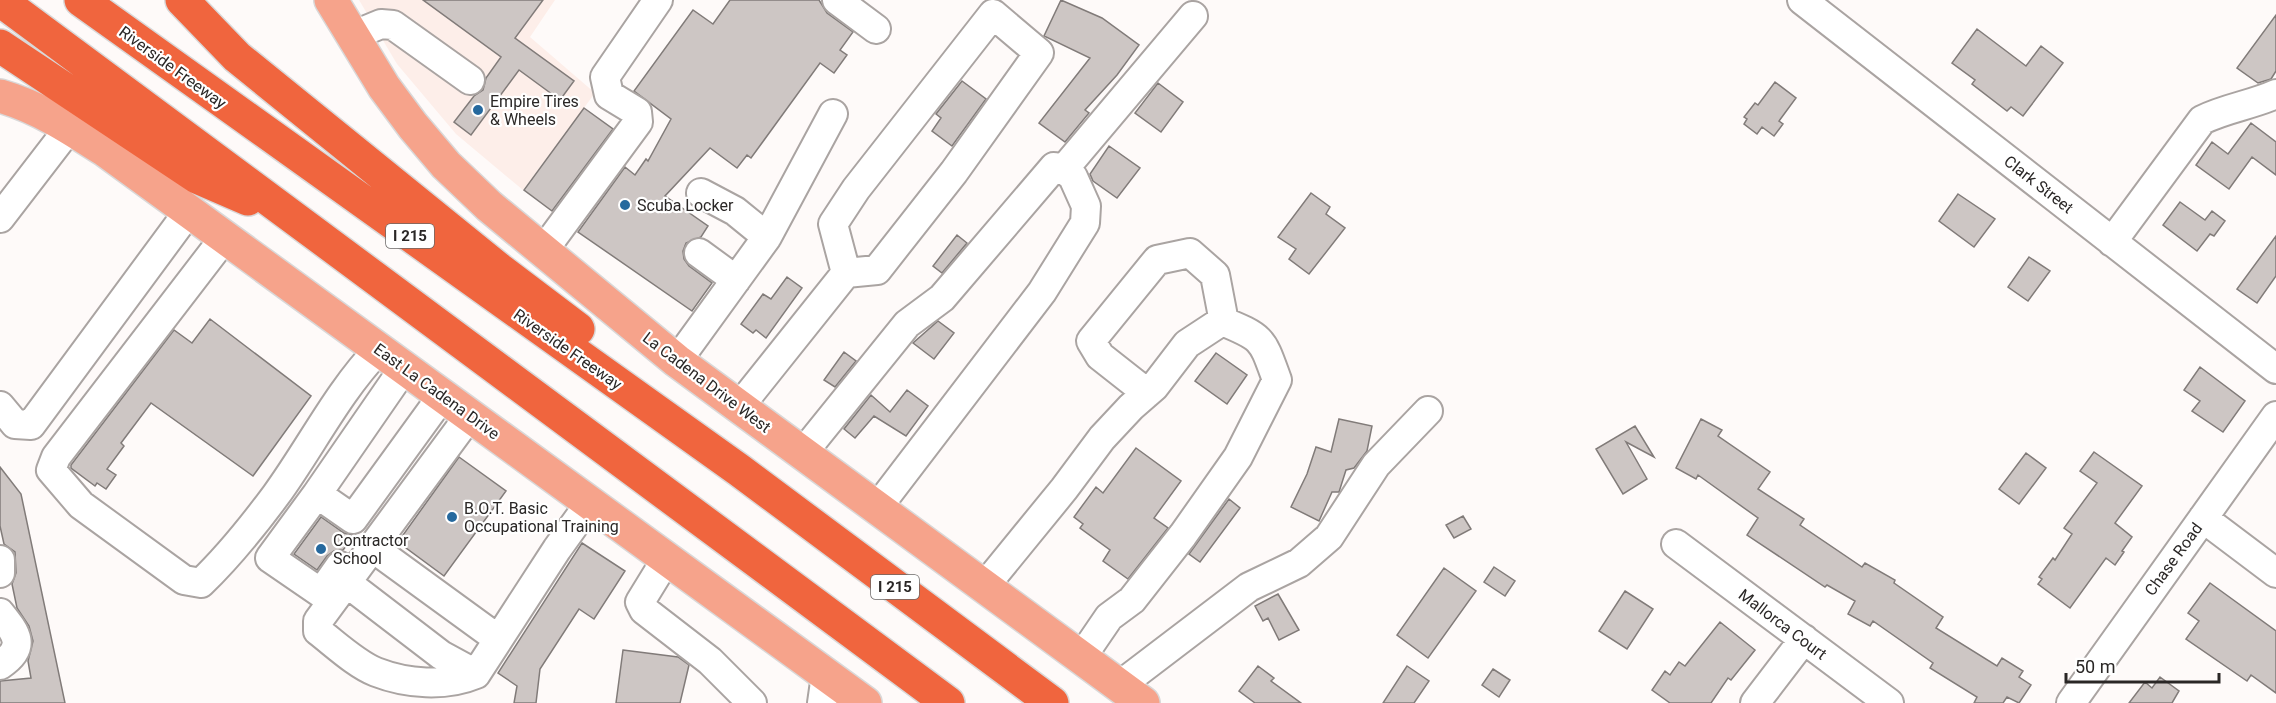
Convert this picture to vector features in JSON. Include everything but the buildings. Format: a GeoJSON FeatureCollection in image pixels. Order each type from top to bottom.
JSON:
{"type":"FeatureCollection","features":[{"type":"Feature","properties":{"kind":"highway"},"geometry":{"type":"LineString","coordinates":[[0,0],[948,703]]}},
{"type":"Feature","properties":{"kind":"highway","name":"Riverside Freeway"},"geometry":{"type":"LineString","coordinates":[[81,0],[739,470],[1052,703]]}},
{"type":"Feature","properties":{"kind":"highway"},"geometry":{"type":"LineString","coordinates":[[182,0],[237,57],[482,255],[657,390],[718,432],[739,470]]}},
{"type":"Feature","properties":{"kind":"highway"},"geometry":{"type":"LineString","coordinates":[[0,46],[197,177],[302,222]]}},
{"type":"Feature","properties":{"kind":"main road","name":"La Cadena Drive West"},"geometry":{"type":"LineString","coordinates":[[331,0],[370,20],[384,87],[446,165],[489,206],[677,361],[1131,694]]}},
{"type":"Feature","properties":{"kind":"main road","name":"East La Cadena Drive"},"geometry":{"type":"LineString","coordinates":[[0,96],[20,102],[70,127],[667,558],[824,689],[865,703]]}},
{"type":"Feature","properties":{"kind":"street"},"geometry":{"type":"LineString","coordinates":[[543,251],[638,122],[637,112],[609,95],[605,77],[658,0]]}},
{"type":"Feature","properties":{"kind":"street"},"geometry":{"type":"LineString","coordinates":[[837,0],[876,29]]}},
{"type":"Feature","properties":{"kind":"street","name":"Clark Street"},"geometry":{"type":"LineString","coordinates":[[1802,0],[2276,369]]}},
{"type":"Feature","properties":{"kind":"street"},"geometry":{"type":"LineString","coordinates":[[739,407],[846,273],[877,270],[954,172],[1039,53],[993,14],[856,189],[833,224],[846,273]]}},
{"type":"Feature","properties":{"kind":"street"},"geometry":{"type":"LineString","coordinates":[[1065,169],[1193,16]]}},
{"type":"Feature","properties":{"kind":"street"},"geometry":{"type":"LineString","coordinates":[[370,20],[393,25],[470,80]]}},
{"type":"Feature","properties":{"kind":"street"},"geometry":{"type":"LineString","coordinates":[[2112,242],[2202,120],[2218,112],[2256,103],[2276,94]]}},
{"type":"Feature","properties":{"kind":"street"},"geometry":{"type":"LineString","coordinates":[[677,361],[767,237],[833,114]]}},
{"type":"Feature","properties":{"kind":"street"},"geometry":{"type":"LineString","coordinates":[[0,218],[70,127]]}},
{"type":"Feature","properties":{"kind":"street"},"geometry":{"type":"LineString","coordinates":[[802,454],[907,324],[942,298],[1054,166],[1065,169],[1073,177],[1086,206],[1085,223],[1042,292],[877,508]]}},
{"type":"Feature","properties":{"kind":"street"},"geometry":{"type":"LineString","coordinates":[[701,193],[735,211],[767,237]]}},
{"type":"Feature","properties":{"kind":"street"},"geometry":{"type":"LineString","coordinates":[[0,406],[15,424],[31,425],[189,211]]}},
{"type":"Feature","properties":{"kind":"street"},"geometry":{"type":"LineString","coordinates":[[225,237],[56,457],[51,470],[81,505],[137,546],[184,580],[201,583],[276,495],[360,369],[392,358]]}},
{"type":"Feature","properties":{"kind":"street"},"geometry":{"type":"LineString","coordinates":[[699,253],[736,280]]}},
{"type":"Feature","properties":{"kind":"street"},"geometry":{"type":"LineString","coordinates":[[1147,393],[1100,356],[1091,341],[1157,260],[1190,254],[1215,275],[1224,322]]}},
{"type":"Feature","properties":{"kind":"street"},"geometry":{"type":"LineString","coordinates":[[1081,658],[1109,618],[1132,600],[1183,535],[1238,457],[1277,380],[1263,342],[1244,329],[1224,322]]}},
{"type":"Feature","properties":{"kind":"street"},"geometry":{"type":"LineString","coordinates":[[984,586],[1064,489],[1102,438],[1147,393],[1187,344],[1224,322]]}},
{"type":"Feature","properties":{"kind":"street"},"geometry":{"type":"LineString","coordinates":[[316,494],[367,530],[321,593],[270,558],[316,494],[392,358]]}},
{"type":"Feature","properties":{"kind":"street"},"geometry":{"type":"LineString","coordinates":[[353,519],[443,395]]}},
{"type":"Feature","properties":{"kind":"street"},"geometry":{"type":"LineString","coordinates":[[1131,694],[1250,586],[1299,563],[1329,537],[1376,465],[1428,411]]}},
{"type":"Feature","properties":{"kind":"street"},"geometry":{"type":"LineString","coordinates":[[470,416],[318,621],[318,631],[366,666],[382,673],[438,684],[460,681],[476,674],[557,549],[590,503]]}},
{"type":"Feature","properties":{"kind":"street","name":"Chase Road"},"geometry":{"type":"LineString","coordinates":[[2071,703],[2276,416]]}},
{"type":"Feature","properties":{"kind":"street"},"geometry":{"type":"LineString","coordinates":[[2203,518],[2276,573]]}},
{"type":"Feature","properties":{"kind":"street","name":"Mallorca Court"},"geometry":{"type":"LineString","coordinates":[[1676,544],[1889,703]]}},
{"type":"Feature","properties":{"kind":"street"},"geometry":{"type":"LineString","coordinates":[[373,548],[498,639]]}},
{"type":"Feature","properties":{"kind":"street"},"geometry":{"type":"LineString","coordinates":[[667,558],[640,602],[644,610],[710,662],[752,703]]}},
{"type":"Feature","properties":{"kind":"street"},"geometry":{"type":"LineString","coordinates":[[0,560],[0,573]]}},
{"type":"Feature","properties":{"kind":"street"},"geometry":{"type":"LineString","coordinates":[[347,583],[441,655],[476,674]]}},
{"type":"Feature","properties":{"kind":"street"},"geometry":{"type":"LineString","coordinates":[[0,613],[15,632],[17,646],[14,656],[0,665]]}},
{"type":"Feature","properties":{"kind":"street"},"geometry":{"type":"LineString","coordinates":[[1755,703],[1804,639]]}},
{"type":"Feature","properties":{"kind":"shaded area"},"geometry":{"type":"Polygon","coordinates":[[[359,0],[555,0],[530,37],[595,93],[523,190],[456,134],[397,64],[359,0]]]}},
{"type":"Feature","properties":{"kind":"place","name":"Empire Tires & Wheels"},"geometry":{"type":"Point","coordinates":[478,110]}},
{"type":"Feature","properties":{"kind":"place","name":"Scuba Locker"},"geometry":{"type":"Point","coordinates":[625,205]}},
{"type":"Feature","properties":{"kind":"place","name":"B.O.T. Basic Occupational Training"},"geometry":{"type":"Point","coordinates":[452,517]}},
{"type":"Feature","properties":{"kind":"place","name":"Contractor School"},"geometry":{"type":"Point","coordinates":[321,549]}}]}
